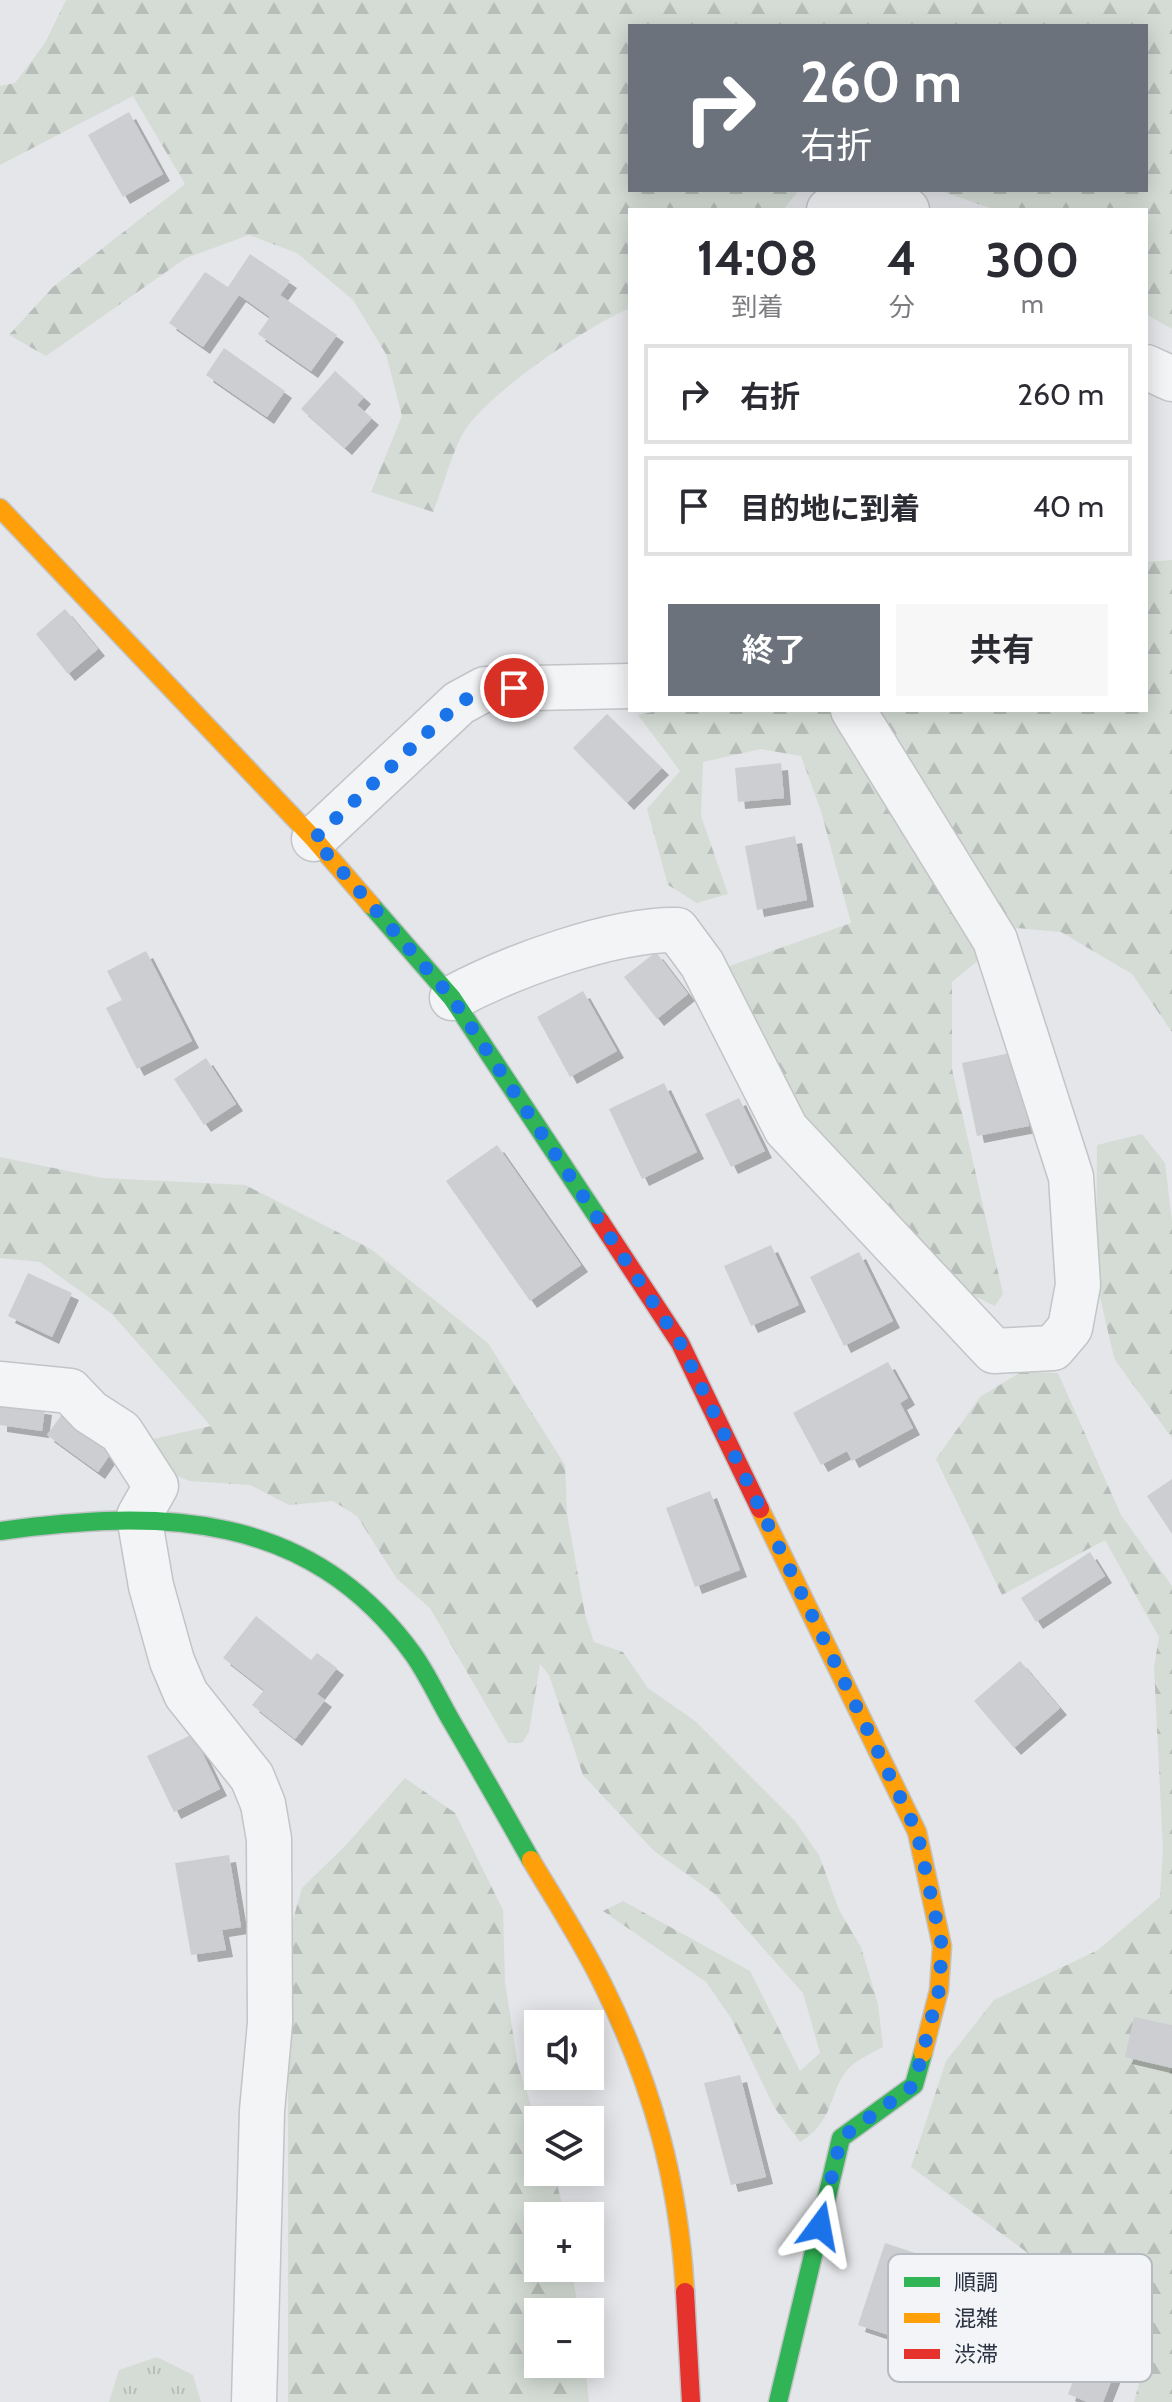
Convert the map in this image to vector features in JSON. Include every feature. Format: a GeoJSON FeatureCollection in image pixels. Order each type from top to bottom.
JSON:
{"type":"FeatureCollection","features":[{"type":"Feature","properties":{"kind":"street"},"geometry":{"type":"LineString","coordinates":[[837,208],[850,205],[884,208]]}},
{"type":"Feature","properties":{"kind":"street"},"geometry":{"type":"LineString","coordinates":[[1148,368],[1172,379]]}},
{"type":"Feature","properties":{"kind":"street"},"geometry":{"type":"LineString","coordinates":[[0,508],[314,839],[452,998],[680,1343],[917,1832],[942,1946],[939,1990],[914,2085],[841,2138],[778,2402]]}},
{"type":"Feature","properties":{"kind":"street"},"geometry":{"type":"LineString","coordinates":[[314,839],[459,703],[485,689],[628,686]]}},
{"type":"Feature","properties":{"kind":"street"},"geometry":{"type":"LineString","coordinates":[[452,998],[481,982],[623,934],[677,930],[702,964],[786,1129],[994,1351],[1053,1348],[1070,1328],[1078,1285],[1071,1177],[995,940],[854,712]]}},
{"type":"Feature","properties":{"kind":"street"},"geometry":{"type":"LineString","coordinates":[[0,1384],[70,1391],[90,1412],[121,1432],[156,1486],[139,1516],[151,1586],[172,1661],[186,1694],[252,1777],[263,1804],[269,1839],[270,2023],[262,2111],[254,2402]]}},
{"type":"Feature","properties":{"kind":"street"},"geometry":{"type":"LineString","coordinates":[[0,1531],[139,1516],[173,1518],[264,1535],[338,1577],[374,1609],[413,1654],[604,1986],[647,2086],[675,2187],[682,2241],[691,2402]]}},
{"type":"Feature","properties":{"kind":"green space"},"geometry":{"type":"Polygon","coordinates":[[[66,0],[1172,0],[1172,329],[1148,315],[1148,208],[990,208],[944,192],[1148,192],[1148,24],[628,24],[628,192],[797,192],[785,208],[628,208],[628,309],[590,329],[543,360],[481,411],[457,445],[433,512],[371,492],[402,416],[386,354],[353,300],[297,253],[249,235],[186,258],[46,356],[9,335],[53,287],[185,184],[133,96],[0,165],[0,86],[15,83],[45,43],[66,0]]]}},
{"type":"Feature","properties":{"kind":"green space"},"geometry":{"type":"Polygon","coordinates":[[[1172,560],[1172,1032],[1132,974],[1061,932],[1017,928],[952,982],[952,1069],[1003,1294],[995,1306],[947,1283],[831,1159],[792,1098],[727,967],[851,923],[821,811],[801,756],[761,749],[703,762],[701,816],[728,894],[697,903],[668,885],[647,809],[680,771],[638,715],[652,712],[1148,712],[1148,562],[1172,560]]]}},
{"type":"Feature","properties":{"kind":"green space"},"geometry":{"type":"Polygon","coordinates":[[[1142,1134],[1165,1163],[1172,1221],[1172,1438],[1115,1360],[1096,1280],[1097,1145],[1142,1134]]]}},
{"type":"Feature","properties":{"kind":"green space"},"geometry":{"type":"Polygon","coordinates":[[[0,1157],[102,1178],[245,1185],[371,1249],[488,1343],[565,1465],[567,1514],[585,1614],[594,1642],[623,1652],[648,1688],[695,1721],[795,1821],[819,1855],[839,1910],[861,1947],[878,2004],[883,2047],[849,2068],[838,2085],[826,2115],[812,2134],[800,2142],[774,2107],[731,2018],[706,1982],[603,1911],[623,1901],[750,1971],[800,2071],[820,2053],[803,1993],[715,1894],[654,1851],[583,1775],[549,1675],[540,1664],[529,1732],[522,1743],[508,1743],[430,1608],[397,1579],[357,1516],[333,1501],[289,1505],[250,1485],[190,1481],[163,1471],[153,1439],[211,1426],[112,1314],[40,1262],[0,1258],[0,1157]]]}},
{"type":"Feature","properties":{"kind":"green space"},"geometry":{"type":"Polygon","coordinates":[[[1021,1372],[1058,1373],[1121,1515],[1172,1586],[1172,2402],[1134,2402],[1139,2382],[1152,2382],[1152,2254],[1029,2254],[911,2167],[946,2061],[994,2000],[1098,1950],[1160,1897],[1163,1849],[1154,1667],[1159,1637],[1105,1540],[1002,1595],[936,1459],[980,1397],[1021,1372]]]}},
{"type":"Feature","properties":{"kind":"green space"},"geometry":{"type":"Polygon","coordinates":[[[405,1778],[455,1813],[503,1910],[505,1982],[518,2066],[532,2106],[524,2106],[524,2186],[558,2186],[562,2202],[524,2202],[524,2282],[574,2282],[576,2298],[524,2298],[524,2378],[586,2378],[589,2402],[288,2402],[288,1937],[302,1888],[346,1845],[405,1778]]]}},
{"type":"Feature","properties":{"kind":"green space"},"geometry":{"type":"Polygon","coordinates":[[[157,2357],[193,2375],[201,2402],[109,2402],[119,2370],[157,2357]]]}},
{"type":"Feature","properties":{"kind":"building"},"geometry":{"type":"Polygon","coordinates":[[[129,112],[163,174],[123,197],[88,135],[129,112]]]}},
{"type":"Feature","properties":{"kind":"building"},"geometry":{"type":"Polygon","coordinates":[[[250,254],[290,281],[280,295],[337,335],[311,371],[258,334],[270,317],[239,295],[203,347],[169,323],[205,272],[228,287],[250,254]]]}},
{"type":"Feature","properties":{"kind":"building"},"geometry":{"type":"Polygon","coordinates":[[[224,348],[285,391],[267,417],[206,375],[224,348]]]}},
{"type":"Feature","properties":{"kind":"building"},"geometry":{"type":"Polygon","coordinates":[[[335,371],[364,397],[357,405],[372,418],[345,448],[301,409],[335,371]]]}},
{"type":"Feature","properties":{"kind":"building"},"geometry":{"type":"Polygon","coordinates":[[[65,609],[98,649],[68,674],[36,634],[65,609]]]}},
{"type":"Feature","properties":{"kind":"building"},"geometry":{"type":"Polygon","coordinates":[[[607,714],[662,768],[627,803],[573,748],[607,714]]]}},
{"type":"Feature","properties":{"kind":"building"},"geometry":{"type":"Polygon","coordinates":[[[781,763],[784,798],[738,802],[735,768],[781,763]]]}},
{"type":"Feature","properties":{"kind":"building"},"geometry":{"type":"Polygon","coordinates":[[[795,836],[807,900],[757,910],[745,846],[795,836]]]}},
{"type":"Feature","properties":{"kind":"building"},"geometry":{"type":"Polygon","coordinates":[[[146,951],[192,1041],[137,1069],[106,1008],[122,1000],[107,971],[146,951]]]}},
{"type":"Feature","properties":{"kind":"building"},"geometry":{"type":"Polygon","coordinates":[[[656,952],[688,994],[657,1019],[624,977],[656,952]]]}},
{"type":"Feature","properties":{"kind":"building"},"geometry":{"type":"Polygon","coordinates":[[[583,991],[617,1051],[570,1077],[537,1017],[583,991]]]}},
{"type":"Feature","properties":{"kind":"building"},"geometry":{"type":"Polygon","coordinates":[[[1015,1052],[1029,1126],[977,1136],[962,1063],[1015,1052]]]}},
{"type":"Feature","properties":{"kind":"building"},"geometry":{"type":"Polygon","coordinates":[[[206,1058],[236,1104],[204,1125],[174,1079],[206,1058]]]}},
{"type":"Feature","properties":{"kind":"building"},"geometry":{"type":"Polygon","coordinates":[[[664,1083],[697,1152],[642,1179],[609,1109],[664,1083]]]}},
{"type":"Feature","properties":{"kind":"building"},"geometry":{"type":"Polygon","coordinates":[[[739,1098],[765,1151],[731,1167],[705,1114],[739,1098]]]}},
{"type":"Feature","properties":{"kind":"building"},"geometry":{"type":"Polygon","coordinates":[[[497,1145],[581,1265],[530,1301],[446,1181],[497,1145]]]}},
{"type":"Feature","properties":{"kind":"building"},"geometry":{"type":"Polygon","coordinates":[[[771,1245],[799,1305],[751,1326],[724,1266],[771,1245]]]}},
{"type":"Feature","properties":{"kind":"building"},"geometry":{"type":"Polygon","coordinates":[[[859,1252],[893,1321],[844,1346],[810,1277],[859,1252]]]}},
{"type":"Feature","properties":{"kind":"building"},"geometry":{"type":"Polygon","coordinates":[[[28,1273],[72,1293],[52,1337],[8,1316],[28,1273]]]}},
{"type":"Feature","properties":{"kind":"building"},"geometry":{"type":"Polygon","coordinates":[[[888,1362],[908,1398],[900,1403],[913,1428],[852,1461],[847,1451],[821,1465],[793,1413],[888,1362]]]}},
{"type":"Feature","properties":{"kind":"building"},"geometry":{"type":"Polygon","coordinates":[[[0,1401],[45,1408],[42,1431],[0,1425],[0,1401]]]}},
{"type":"Feature","properties":{"kind":"building"},"geometry":{"type":"Polygon","coordinates":[[[63,1413],[114,1449],[98,1472],[47,1435],[63,1413]]]}},
{"type":"Feature","properties":{"kind":"building"},"geometry":{"type":"Polygon","coordinates":[[[1172,1479],[1172,1534],[1147,1496],[1172,1479]]]}},
{"type":"Feature","properties":{"kind":"building"},"geometry":{"type":"Polygon","coordinates":[[[710,1491],[740,1570],[695,1587],[666,1508],[710,1491]]]}},
{"type":"Feature","properties":{"kind":"building"},"geometry":{"type":"Polygon","coordinates":[[[1090,1552],[1105,1576],[1036,1622],[1021,1598],[1090,1552]]]}},
{"type":"Feature","properties":{"kind":"building"},"geometry":{"type":"Polygon","coordinates":[[[256,1616],[311,1660],[317,1653],[337,1668],[317,1694],[325,1700],[295,1739],[252,1705],[264,1690],[223,1658],[256,1616]]]}},
{"type":"Feature","properties":{"kind":"building"},"geometry":{"type":"Polygon","coordinates":[[[1020,1661],[1060,1708],[1014,1748],[974,1701],[1020,1661]]]}},
{"type":"Feature","properties":{"kind":"building"},"geometry":{"type":"Polygon","coordinates":[[[193,1734],[220,1789],[174,1812],[147,1756],[193,1734]]]}},
{"type":"Feature","properties":{"kind":"building"},"geometry":{"type":"Polygon","coordinates":[[[229,1855],[241,1927],[222,1930],[226,1950],[191,1955],[175,1863],[229,1855]]]}},
{"type":"Feature","properties":{"kind":"building"},"geometry":{"type":"Polygon","coordinates":[[[1134,2017],[1172,2025],[1172,2068],[1125,2057],[1134,2017]]]}},
{"type":"Feature","properties":{"kind":"building"},"geometry":{"type":"Polygon","coordinates":[[[740,2075],[766,2177],[731,2185],[704,2083],[740,2075]]]}},
{"type":"Feature","properties":{"kind":"building"},"geometry":{"type":"Polygon","coordinates":[[[885,2243],[918,2254],[888,2254],[888,2335],[858,2325],[885,2243]]]}},
{"type":"Feature","properties":{"kind":"building"},"geometry":{"type":"Polygon","coordinates":[[[1073,2382],[1111,2382],[1103,2402],[1087,2402],[1068,2394],[1073,2382]]]}},
{"type":"Feature","properties":{"kind":"traffic: fast"},"geometry":{"type":"LineString","coordinates":[[371,905],[452,998],[600,1221]]}},
{"type":"Feature","properties":{"kind":"traffic: fast"},"geometry":{"type":"LineString","coordinates":[[0,1531],[59,1524],[173,1522],[227,1530],[279,1546],[327,1571],[372,1606],[413,1654],[531,1860]]}},
{"type":"Feature","properties":{"kind":"traffic: fast"},"geometry":{"type":"LineString","coordinates":[[778,2402],[841,2138],[914,2085],[923,2053]]}},
{"type":"Feature","properties":{"kind":"traffic: slow"},"geometry":{"type":"LineString","coordinates":[[0,508],[314,839],[371,905]]}},
{"type":"Feature","properties":{"kind":"traffic: slow"},"geometry":{"type":"LineString","coordinates":[[760,1509],[917,1832],[942,1946],[939,1990],[923,2053]]}},
{"type":"Feature","properties":{"kind":"traffic: slow"},"geometry":{"type":"LineString","coordinates":[[531,1860],[596,1971],[650,2098],[677,2212],[685,2292]]}},
{"type":"Feature","properties":{"kind":"traffic: jam"},"geometry":{"type":"LineString","coordinates":[[600,1221],[680,1343],[760,1509]]}},
{"type":"Feature","properties":{"kind":"traffic: jam"},"geometry":{"type":"LineString","coordinates":[[685,2292],[691,2402]]}},
{"type":"Feature","properties":{"kind":"route"},"geometry":{"type":"LineString","coordinates":[[514,688],[485,689],[459,703],[314,839],[452,998],[680,1343],[917,1832],[942,1946],[939,1990],[914,2085],[841,2138],[820,2226]]}}]}
